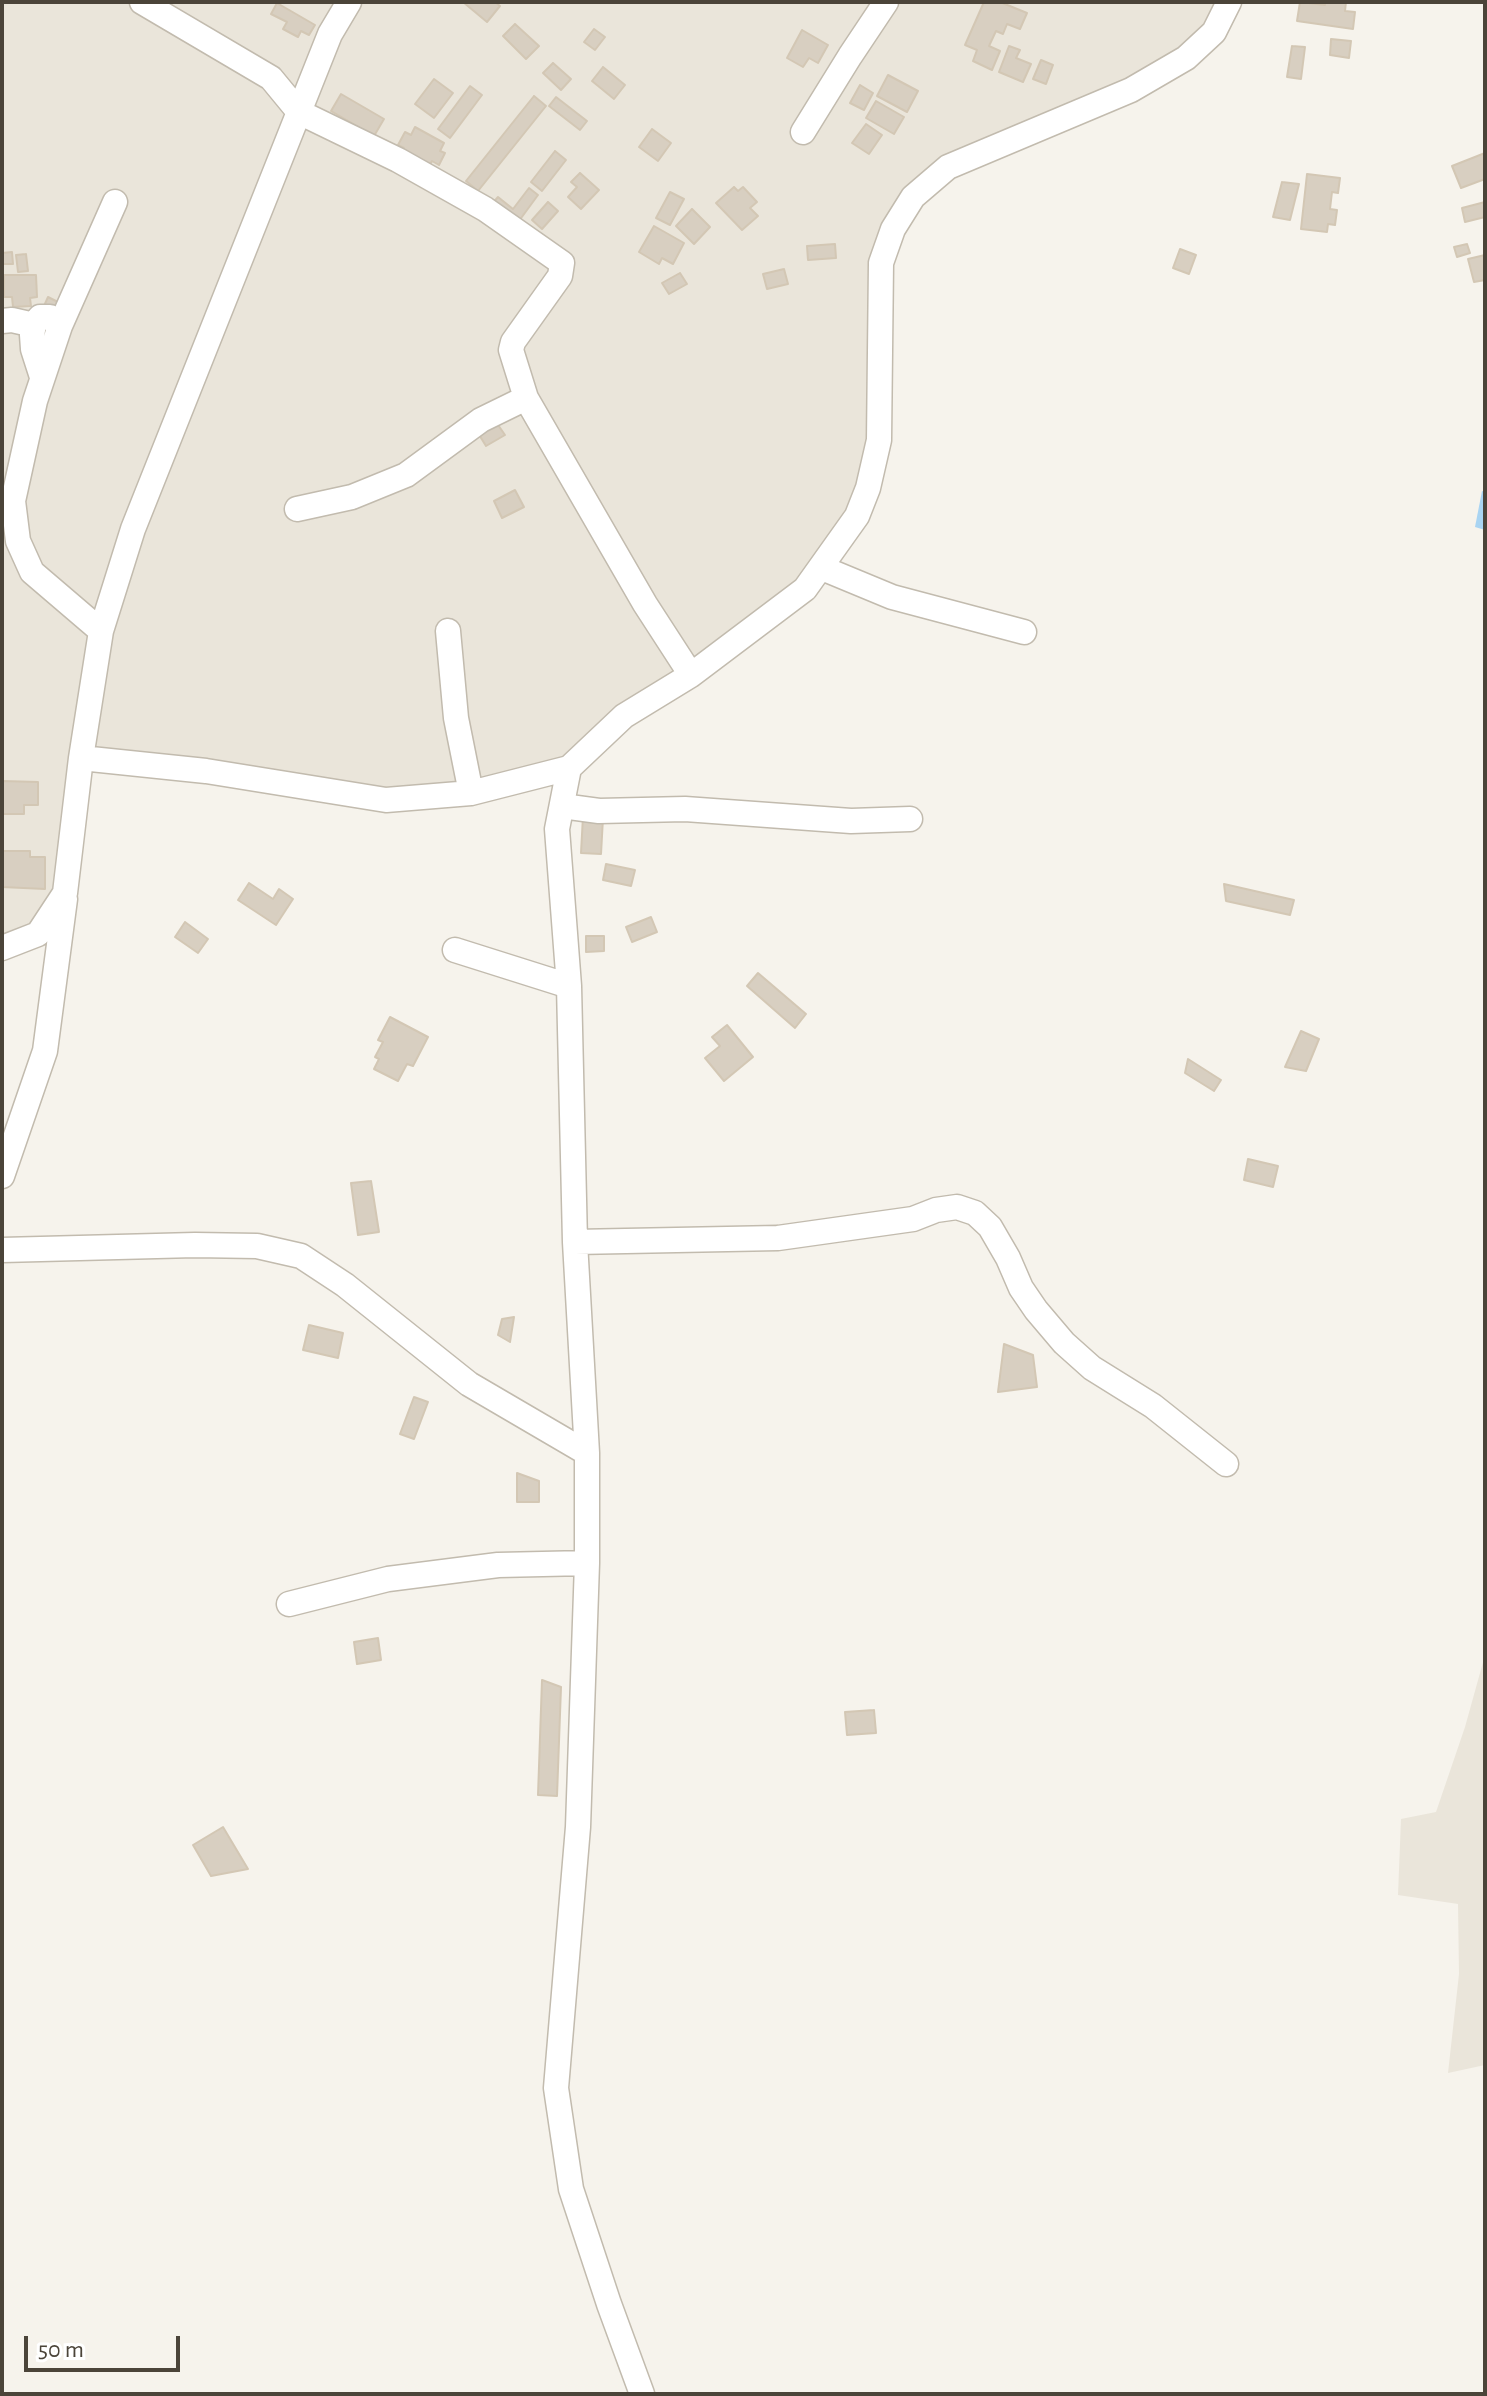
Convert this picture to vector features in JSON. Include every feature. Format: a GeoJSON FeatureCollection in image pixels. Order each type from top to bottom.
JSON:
{"type":"FeatureCollection","features":[{"type":"Feature","properties":{"kind":"street"},"geometry":{"type":"LineString","coordinates":[[142,2],[271,78],[299,112],[398,160],[485,209],[562,263],[560,276],[513,342],[511,350],[526,398],[645,604],[691,675]]}},
{"type":"Feature","properties":{"kind":"street"},"geometry":{"type":"LineString","coordinates":[[2,1176],[45,1051],[81,758],[101,631],[133,529],[330,34],[349,2]]}},
{"type":"Feature","properties":{"kind":"street"},"geometry":{"type":"LineString","coordinates":[[803,132],[886,2]]}},
{"type":"Feature","properties":{"kind":"street"},"geometry":{"type":"LineString","coordinates":[[81,758],[206,771],[386,800],[471,793],[569,768],[624,716],[691,675],[794,599],[822,568],[857,516],[868,488],[879,440],[881,263],[893,229],[913,197],[948,167],[1131,90],[1186,58],[1214,32],[1229,2]]}},
{"type":"Feature","properties":{"kind":"street"},"geometry":{"type":"LineString","coordinates":[[101,631],[32,572],[18,541],[13,501],[42,377],[60,326],[115,202]]}},
{"type":"Feature","properties":{"kind":"street"},"geometry":{"type":"LineString","coordinates":[[42,377],[33,349],[34,325],[40,317],[50,317],[60,326]]}},
{"type":"Feature","properties":{"kind":"street"},"geometry":{"type":"LineString","coordinates":[[2,321],[34,325]]}},
{"type":"Feature","properties":{"kind":"street"},"geometry":{"type":"LineString","coordinates":[[297,509],[352,497],[406,475],[481,420],[526,398]]}},
{"type":"Feature","properties":{"kind":"street"},"geometry":{"type":"LineString","coordinates":[[822,568],[892,597],[1024,632]]}},
{"type":"Feature","properties":{"kind":"street"},"geometry":{"type":"LineString","coordinates":[[448,631],[456,718],[471,793]]}},
{"type":"Feature","properties":{"kind":"street"},"geometry":{"type":"LineString","coordinates":[[569,768],[557,829],[569,986],[575,1242],[587,1453],[587,1563],[578,1827],[556,2088],[571,2189],[642,2394]]}},
{"type":"Feature","properties":{"kind":"street"},"geometry":{"type":"LineString","coordinates":[[562,806],[599,811],[685,809],[851,821],[910,819]]}},
{"type":"Feature","properties":{"kind":"street"},"geometry":{"type":"LineString","coordinates":[[2,948],[38,934],[65,893]]}},
{"type":"Feature","properties":{"kind":"street"},"geometry":{"type":"LineString","coordinates":[[455,950],[569,986]]}},
{"type":"Feature","properties":{"kind":"street"},"geometry":{"type":"LineString","coordinates":[[575,1242],[778,1238],[913,1219],[936,1210],[957,1207],[975,1213],[990,1227],[1021,1288],[1064,1343],[1092,1368],[1153,1406],[1226,1464]]}},
{"type":"Feature","properties":{"kind":"street"},"geometry":{"type":"LineString","coordinates":[[2,1250],[257,1246],[301,1256],[345,1285],[469,1384],[587,1453]]}},
{"type":"Feature","properties":{"kind":"street"},"geometry":{"type":"LineString","coordinates":[[289,1604],[388,1579],[498,1565],[587,1563]]}},
{"type":"Feature","properties":{"kind":"shaded area"},"geometry":{"type":"Polygon","coordinates":[[[2,2],[1228,2],[1187,55],[951,166],[895,228],[881,438],[808,596],[569,772],[476,796],[83,766],[68,894],[2,949],[2,2]]]}},
{"type":"Feature","properties":{"kind":"shaded area"},"geometry":{"type":"Polygon","coordinates":[[[1485,1655],[1485,2065],[1448,2073],[1459,1974],[1458,1904],[1398,1895],[1401,1819],[1436,1812],[1485,1655]]]}},
{"type":"Feature","properties":{"kind":"water"},"geometry":{"type":"Polygon","coordinates":[[[1482,491],[1485,492],[1485,530],[1475,527],[1482,491]]]}},
{"type":"Feature","properties":{"kind":"building"},"geometry":{"type":"Polygon","coordinates":[[[463,2],[495,2],[500,6],[487,22],[463,2]]]}},
{"type":"Feature","properties":{"kind":"building"},"geometry":{"type":"Polygon","coordinates":[[[984,2],[1000,2],[1027,13],[1020,29],[1007,24],[1003,34],[996,31],[989,46],[1000,51],[992,70],[973,61],[977,50],[965,45],[984,2]]]}},
{"type":"Feature","properties":{"kind":"building"},"geometry":{"type":"Polygon","coordinates":[[[1300,2],[1325,5],[1325,2],[1346,2],[1345,11],[1355,12],[1353,29],[1297,21],[1300,2]]]}},
{"type":"Feature","properties":{"kind":"building"},"geometry":{"type":"Polygon","coordinates":[[[277,3],[315,25],[309,35],[301,31],[298,37],[283,29],[287,22],[271,14],[277,3]]]}},
{"type":"Feature","properties":{"kind":"building"},"geometry":{"type":"Polygon","coordinates":[[[515,24],[539,46],[526,59],[503,36],[515,24]]]}},
{"type":"Feature","properties":{"kind":"building"},"geometry":{"type":"Polygon","coordinates":[[[594,29],[605,37],[595,50],[584,42],[594,29]]]}},
{"type":"Feature","properties":{"kind":"building"},"geometry":{"type":"Polygon","coordinates":[[[802,30],[828,45],[818,63],[809,58],[803,67],[787,58],[802,30]]]}},
{"type":"Feature","properties":{"kind":"building"},"geometry":{"type":"Polygon","coordinates":[[[1331,39],[1351,41],[1349,58],[1330,55],[1331,39]]]}},
{"type":"Feature","properties":{"kind":"building"},"geometry":{"type":"Polygon","coordinates":[[[1009,46],[1020,50],[1016,58],[1031,64],[1023,82],[999,72],[1009,46]]]}},
{"type":"Feature","properties":{"kind":"building"},"geometry":{"type":"Polygon","coordinates":[[[1292,46],[1305,47],[1301,79],[1287,77],[1292,46]]]}},
{"type":"Feature","properties":{"kind":"building"},"geometry":{"type":"Polygon","coordinates":[[[1041,60],[1053,65],[1046,84],[1033,79],[1041,60]]]}},
{"type":"Feature","properties":{"kind":"building"},"geometry":{"type":"Polygon","coordinates":[[[553,63],[571,79],[561,90],[543,73],[553,63]]]}},
{"type":"Feature","properties":{"kind":"building"},"geometry":{"type":"Polygon","coordinates":[[[603,67],[625,85],[614,99],[592,81],[603,67]]]}},
{"type":"Feature","properties":{"kind":"building"},"geometry":{"type":"Polygon","coordinates":[[[888,75],[918,91],[907,112],[877,96],[888,75]]]}},
{"type":"Feature","properties":{"kind":"building"},"geometry":{"type":"Polygon","coordinates":[[[434,79],[453,93],[434,118],[415,104],[434,79]]]}},
{"type":"Feature","properties":{"kind":"building"},"geometry":{"type":"Polygon","coordinates":[[[860,85],[873,93],[864,110],[850,103],[860,85]]]}},
{"type":"Feature","properties":{"kind":"building"},"geometry":{"type":"Polygon","coordinates":[[[470,86],[482,95],[450,138],[438,129],[470,86]]]}},
{"type":"Feature","properties":{"kind":"building"},"geometry":{"type":"Polygon","coordinates":[[[341,94],[384,119],[374,136],[331,111],[341,94]]]}},
{"type":"Feature","properties":{"kind":"building"},"geometry":{"type":"Polygon","coordinates":[[[534,96],[546,106],[478,191],[466,181],[534,96]]]}},
{"type":"Feature","properties":{"kind":"building"},"geometry":{"type":"Polygon","coordinates":[[[556,97],[587,121],[580,130],[549,106],[556,97]]]}},
{"type":"Feature","properties":{"kind":"building"},"geometry":{"type":"Polygon","coordinates":[[[876,101],[904,117],[894,134],[866,118],[876,101]]]}},
{"type":"Feature","properties":{"kind":"building"},"geometry":{"type":"Polygon","coordinates":[[[866,124],[882,135],[869,154],[852,143],[866,124]]]}},
{"type":"Feature","properties":{"kind":"building"},"geometry":{"type":"Polygon","coordinates":[[[415,127],[444,143],[440,151],[445,153],[439,165],[432,161],[428,168],[401,153],[404,148],[398,145],[405,132],[411,135],[415,127]]]}},
{"type":"Feature","properties":{"kind":"building"},"geometry":{"type":"Polygon","coordinates":[[[652,129],[671,143],[658,161],[639,147],[652,129]]]}},
{"type":"Feature","properties":{"kind":"building"},"geometry":{"type":"Polygon","coordinates":[[[555,151],[566,160],[542,191],[531,182],[555,151]]]}},
{"type":"Feature","properties":{"kind":"building"},"geometry":{"type":"Polygon","coordinates":[[[1485,153],[1485,179],[1461,188],[1452,166],[1485,153]]]}},
{"type":"Feature","properties":{"kind":"building"},"geometry":{"type":"Polygon","coordinates":[[[580,173],[599,190],[581,209],[568,197],[577,187],[571,182],[580,173]]]}},
{"type":"Feature","properties":{"kind":"building"},"geometry":{"type":"Polygon","coordinates":[[[1307,174],[1340,178],[1338,193],[1332,192],[1330,209],[1337,210],[1335,225],[1328,224],[1327,232],[1301,229],[1307,174]]]}},
{"type":"Feature","properties":{"kind":"building"},"geometry":{"type":"Polygon","coordinates":[[[1282,182],[1299,184],[1290,220],[1273,217],[1282,182]]]}},
{"type":"Feature","properties":{"kind":"building"},"geometry":{"type":"Polygon","coordinates":[[[734,187],[738,191],[743,187],[757,202],[750,208],[758,216],[742,230],[716,203],[734,187]]]}},
{"type":"Feature","properties":{"kind":"building"},"geometry":{"type":"Polygon","coordinates":[[[529,188],[538,195],[516,225],[491,205],[498,197],[513,209],[529,188]]]}},
{"type":"Feature","properties":{"kind":"building"},"geometry":{"type":"Polygon","coordinates":[[[670,192],[684,199],[670,225],[656,218],[670,192]]]}},
{"type":"Feature","properties":{"kind":"building"},"geometry":{"type":"Polygon","coordinates":[[[548,202],[558,211],[542,229],[532,220],[548,202]]]}},
{"type":"Feature","properties":{"kind":"building"},"geometry":{"type":"Polygon","coordinates":[[[1485,202],[1485,217],[1465,222],[1462,208],[1485,202]]]}},
{"type":"Feature","properties":{"kind":"building"},"geometry":{"type":"Polygon","coordinates":[[[692,209],[710,227],[694,244],[676,226],[692,209]]]}},
{"type":"Feature","properties":{"kind":"building"},"geometry":{"type":"Polygon","coordinates":[[[654,226],[684,243],[673,264],[662,258],[659,264],[639,252],[654,226]]]}},
{"type":"Feature","properties":{"kind":"building"},"geometry":{"type":"Polygon","coordinates":[[[835,244],[836,258],[808,260],[807,246],[835,244]]]}},
{"type":"Feature","properties":{"kind":"building"},"geometry":{"type":"Polygon","coordinates":[[[1467,244],[1470,253],[1457,257],[1454,247],[1467,244]]]}},
{"type":"Feature","properties":{"kind":"building"},"geometry":{"type":"Polygon","coordinates":[[[1180,249],[1196,255],[1189,274],[1173,268],[1180,249]]]}},
{"type":"Feature","properties":{"kind":"building"},"geometry":{"type":"Polygon","coordinates":[[[12,252],[13,264],[2,264],[2,253],[12,252]]]}},
{"type":"Feature","properties":{"kind":"building"},"geometry":{"type":"Polygon","coordinates":[[[26,254],[28,271],[18,272],[16,255],[26,254]]]}},
{"type":"Feature","properties":{"kind":"building"},"geometry":{"type":"Polygon","coordinates":[[[1485,255],[1485,280],[1474,282],[1468,259],[1485,255]]]}},
{"type":"Feature","properties":{"kind":"building"},"geometry":{"type":"Polygon","coordinates":[[[784,269],[788,284],[767,289],[763,274],[784,269]]]}},
{"type":"Feature","properties":{"kind":"building"},"geometry":{"type":"Polygon","coordinates":[[[680,273],[687,284],[669,294],[662,283],[680,273]]]}},
{"type":"Feature","properties":{"kind":"building"},"geometry":{"type":"Polygon","coordinates":[[[4,275],[36,275],[37,297],[30,298],[31,306],[13,307],[12,297],[4,297],[4,275]]]}},
{"type":"Feature","properties":{"kind":"building"},"geometry":{"type":"Polygon","coordinates":[[[48,297],[62,304],[57,312],[44,306],[48,297]]]}},
{"type":"Feature","properties":{"kind":"building"},"geometry":{"type":"Polygon","coordinates":[[[496,422],[505,435],[486,446],[478,433],[496,422]]]}},
{"type":"Feature","properties":{"kind":"building"},"geometry":{"type":"Polygon","coordinates":[[[515,490],[524,507],[502,518],[494,501],[515,490]]]}},
{"type":"Feature","properties":{"kind":"building"},"geometry":{"type":"Polygon","coordinates":[[[2,781],[38,782],[38,805],[24,805],[24,814],[2,814],[2,781]]]}},
{"type":"Feature","properties":{"kind":"building"},"geometry":{"type":"Polygon","coordinates":[[[583,816],[603,818],[601,854],[581,853],[583,816]]]}},
{"type":"Feature","properties":{"kind":"building"},"geometry":{"type":"Polygon","coordinates":[[[2,851],[30,851],[30,857],[45,857],[45,889],[2,887],[2,851]]]}},
{"type":"Feature","properties":{"kind":"building"},"geometry":{"type":"Polygon","coordinates":[[[606,864],[635,870],[631,886],[603,880],[606,864]]]}},
{"type":"Feature","properties":{"kind":"building"},"geometry":{"type":"Polygon","coordinates":[[[249,883],[273,899],[279,889],[293,899],[276,925],[238,900],[249,883]]]}},
{"type":"Feature","properties":{"kind":"building"},"geometry":{"type":"Polygon","coordinates":[[[1224,884],[1294,900],[1290,915],[1226,901],[1224,884]]]}},
{"type":"Feature","properties":{"kind":"building"},"geometry":{"type":"Polygon","coordinates":[[[651,917],[657,932],[632,942],[626,927],[651,917]]]}},
{"type":"Feature","properties":{"kind":"building"},"geometry":{"type":"Polygon","coordinates":[[[185,922],[208,939],[198,953],[175,937],[185,922]]]}},
{"type":"Feature","properties":{"kind":"building"},"geometry":{"type":"Polygon","coordinates":[[[586,936],[604,936],[604,951],[586,952],[586,936]]]}},
{"type":"Feature","properties":{"kind":"building"},"geometry":{"type":"Polygon","coordinates":[[[758,973],[806,1014],[795,1028],[747,986],[758,973]]]}},
{"type":"Feature","properties":{"kind":"building"},"geometry":{"type":"Polygon","coordinates":[[[390,1017],[428,1037],[413,1066],[407,1064],[398,1081],[374,1069],[379,1059],[375,1057],[383,1042],[378,1040],[390,1017]]]}},
{"type":"Feature","properties":{"kind":"building"},"geometry":{"type":"Polygon","coordinates":[[[727,1025],[753,1057],[724,1081],[705,1058],[720,1046],[712,1037],[727,1025]]]}},
{"type":"Feature","properties":{"kind":"building"},"geometry":{"type":"Polygon","coordinates":[[[1301,1031],[1319,1039],[1306,1071],[1285,1067],[1301,1031]]]}},
{"type":"Feature","properties":{"kind":"building"},"geometry":{"type":"Polygon","coordinates":[[[1188,1059],[1221,1080],[1214,1091],[1185,1073],[1188,1059]]]}},
{"type":"Feature","properties":{"kind":"building"},"geometry":{"type":"Polygon","coordinates":[[[1248,1159],[1278,1166],[1273,1187],[1244,1180],[1248,1159]]]}},
{"type":"Feature","properties":{"kind":"building"},"geometry":{"type":"Polygon","coordinates":[[[371,1181],[379,1232],[358,1235],[351,1183],[371,1181]]]}},
{"type":"Feature","properties":{"kind":"building"},"geometry":{"type":"Polygon","coordinates":[[[514,1317],[510,1342],[498,1335],[502,1319],[514,1317]]]}},
{"type":"Feature","properties":{"kind":"building"},"geometry":{"type":"Polygon","coordinates":[[[309,1325],[343,1333],[338,1358],[303,1350],[309,1325]]]}},
{"type":"Feature","properties":{"kind":"building"},"geometry":{"type":"Polygon","coordinates":[[[1004,1344],[1033,1355],[1037,1387],[998,1392],[1004,1344]]]}},
{"type":"Feature","properties":{"kind":"building"},"geometry":{"type":"Polygon","coordinates":[[[414,1397],[428,1402],[414,1439],[400,1434],[414,1397]]]}},
{"type":"Feature","properties":{"kind":"building"},"geometry":{"type":"Polygon","coordinates":[[[517,1473],[539,1481],[539,1502],[517,1502],[517,1473]]]}},
{"type":"Feature","properties":{"kind":"building"},"geometry":{"type":"Polygon","coordinates":[[[378,1638],[381,1660],[357,1664],[354,1642],[378,1638]]]}},
{"type":"Feature","properties":{"kind":"building"},"geometry":{"type":"Polygon","coordinates":[[[542,1680],[561,1687],[557,1796],[538,1795],[542,1680]]]}},
{"type":"Feature","properties":{"kind":"building"},"geometry":{"type":"Polygon","coordinates":[[[874,1710],[876,1733],[847,1735],[845,1712],[874,1710]]]}},
{"type":"Feature","properties":{"kind":"building"},"geometry":{"type":"Polygon","coordinates":[[[223,1827],[248,1869],[211,1876],[193,1845],[223,1827]]]}}]}
